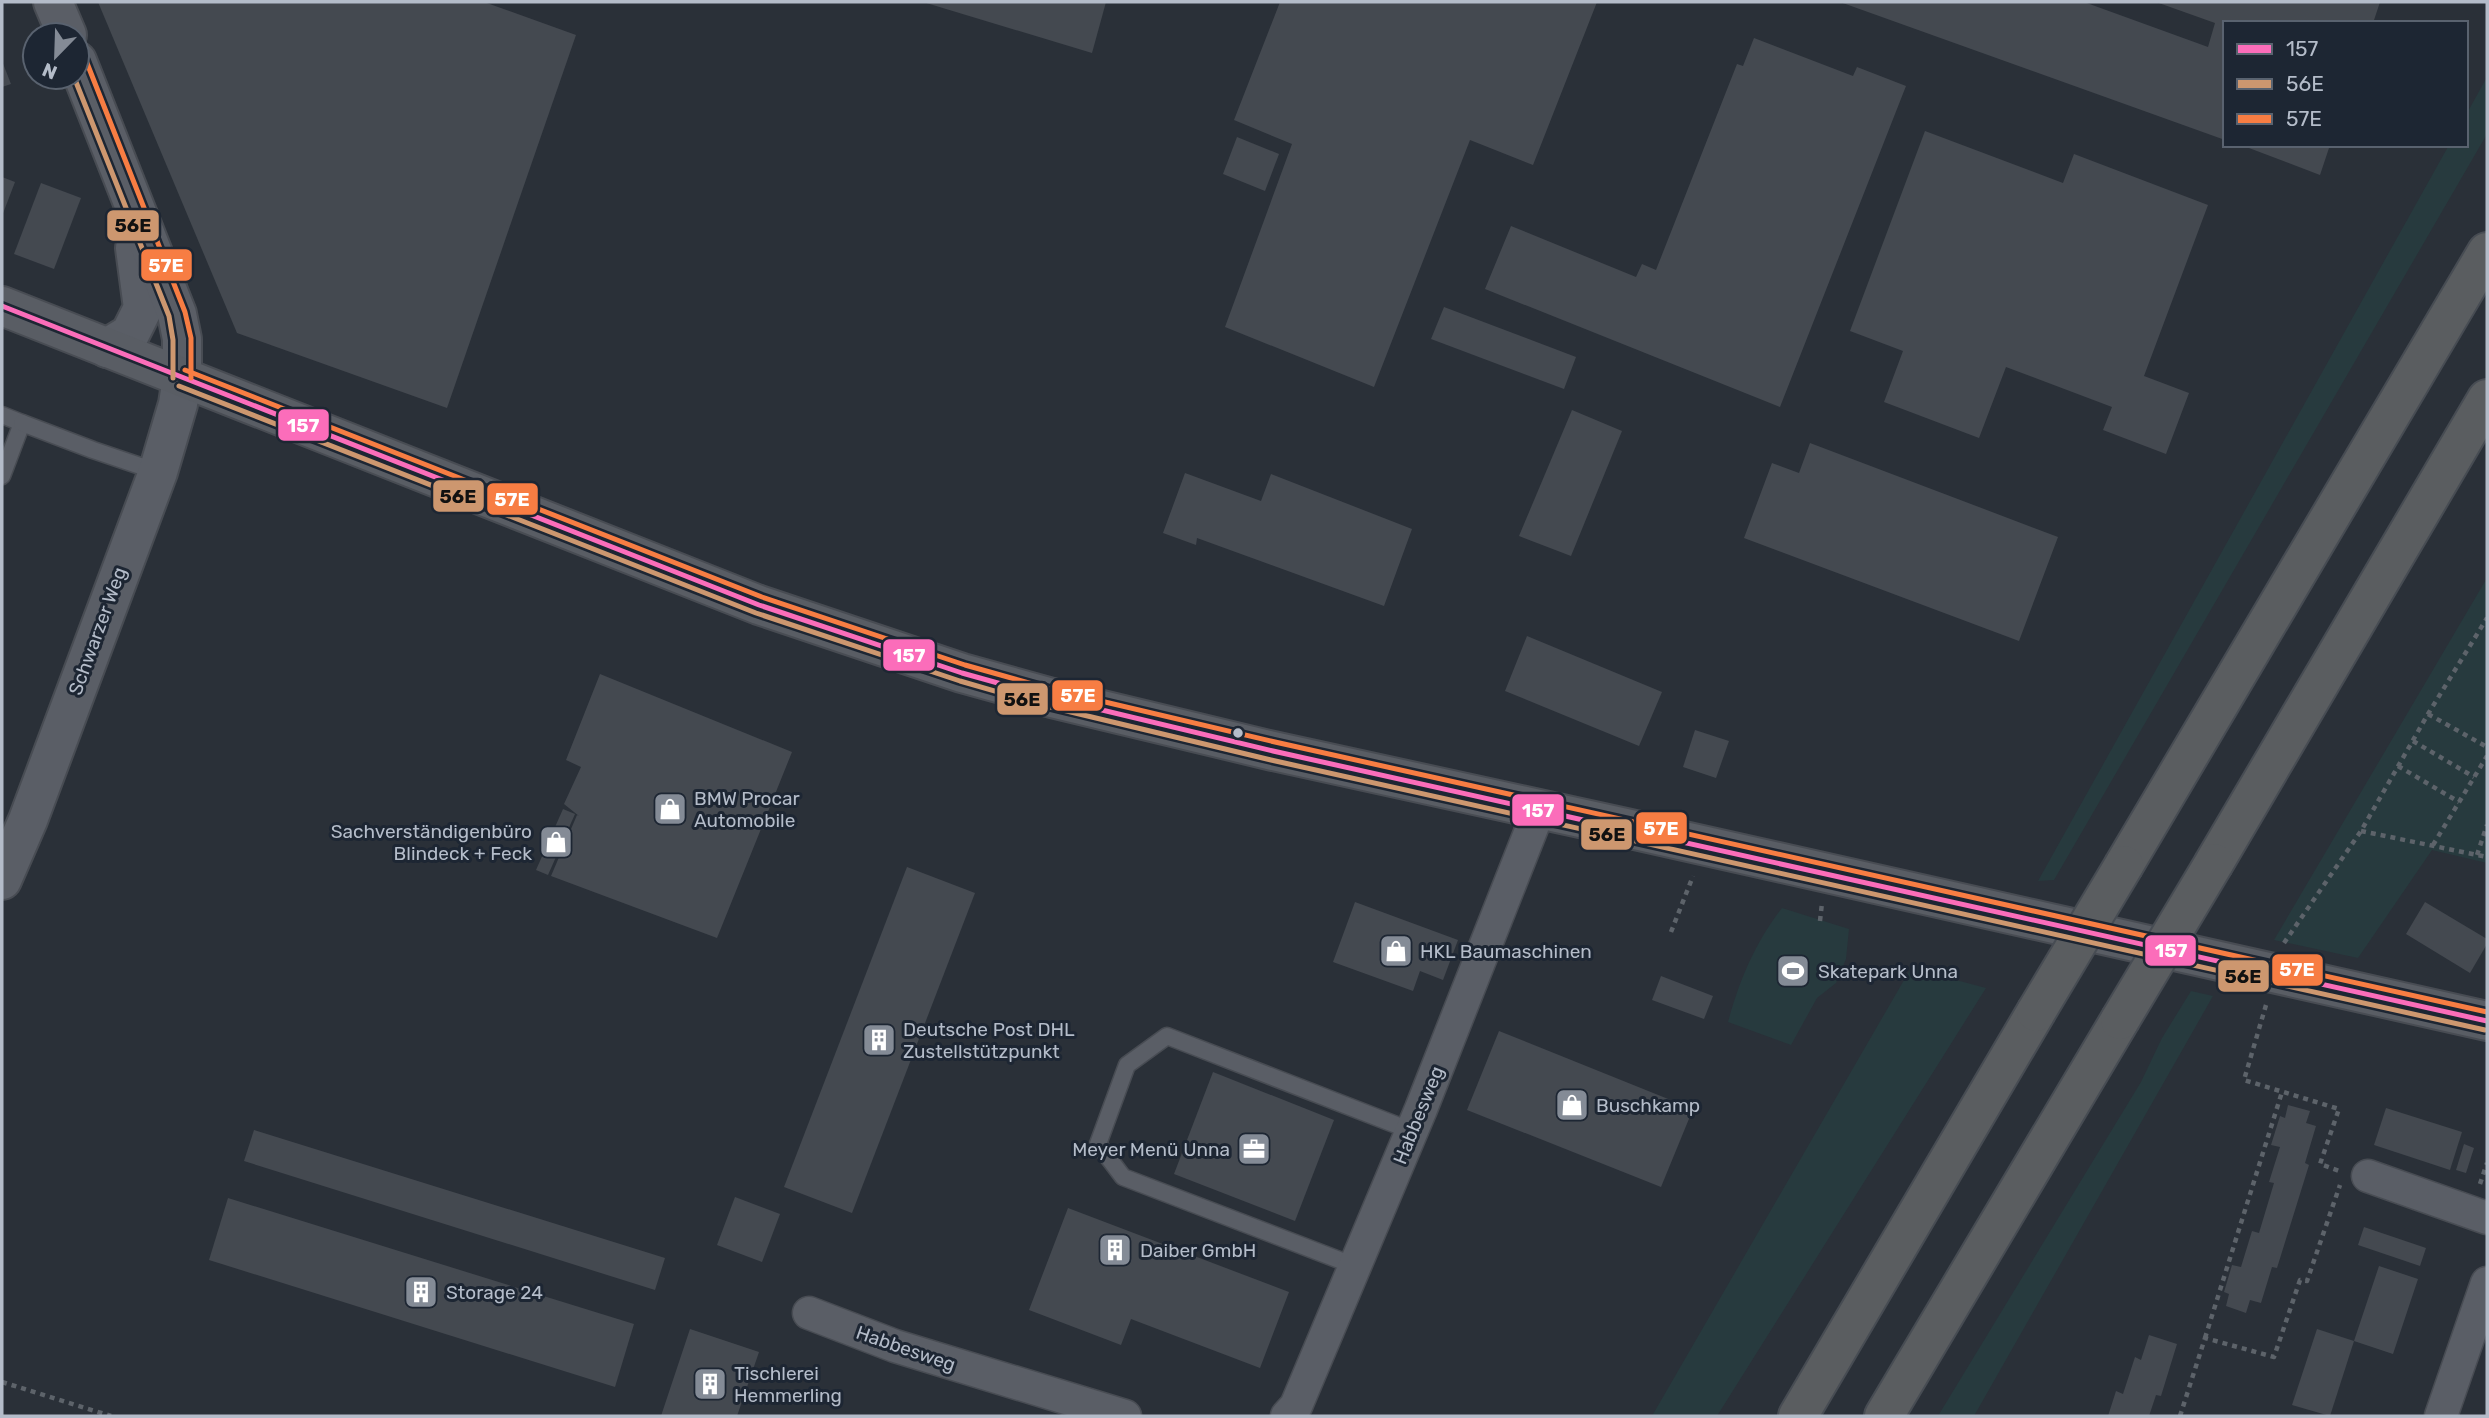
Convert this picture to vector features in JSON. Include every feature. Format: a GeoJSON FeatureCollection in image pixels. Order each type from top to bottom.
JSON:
{"type":"FeatureCollection","features":[{"type":"Feature","properties":{"kind":"highway"},"geometry":{"type":"LineString","coordinates":[[1798,1416],[2487,251]]}},
{"type":"Feature","properties":{"kind":"highway"},"geometry":{"type":"LineString","coordinates":[[1884,1416],[2487,399]]}},
{"type":"Feature","properties":{"kind":"main road"},"geometry":{"type":"LineString","coordinates":[[2,306],[759,605],[950,669],[1052,698],[1273,751],[2487,1021]]}},
{"type":"Feature","properties":{"kind":"street"},"geometry":{"type":"LineString","coordinates":[[53,2],[61,21]]}},
{"type":"Feature","properties":{"kind":"street"},"geometry":{"type":"LineString","coordinates":[[89,91],[128,187],[143,308],[130,334],[107,348]]}},
{"type":"Feature","properties":{"kind":"street","name":"Schwarzer Weg"},"geometry":{"type":"LineString","coordinates":[[2,880],[28,820],[158,472],[178,404],[182,339],[177,314],[128,187]]}},
{"type":"Feature","properties":{"kind":"street","name":"Habbesweg"},"geometry":{"type":"LineString","coordinates":[[1287,1416],[1296,1406],[1412,1131],[1539,810]]}},
{"type":"Feature","properties":{"kind":"street"},"geometry":{"type":"LineString","coordinates":[[2368,1176],[2487,1218]]}},
{"type":"Feature","properties":{"kind":"street"},"geometry":{"type":"LineString","coordinates":[[2441,1416],[2487,1283]]}},
{"type":"Feature","properties":{"kind":"street","name":"Habbesweg"},"geometry":{"type":"LineString","coordinates":[[809,1313],[895,1346],[1125,1416]]}},
{"type":"Feature","properties":{"kind":"lane"},"geometry":{"type":"LineString","coordinates":[[2,415],[158,472]]}},
{"type":"Feature","properties":{"kind":"lane"},"geometry":{"type":"LineString","coordinates":[[2,476],[22,423]]}},
{"type":"Feature","properties":{"kind":"lane"},"geometry":{"type":"LineString","coordinates":[[1355,1266],[1123,1177],[1098,1143],[1127,1065],[1167,1036],[1412,1131]]}},
{"type":"Feature","properties":{"kind":"path"},"geometry":{"type":"LineString","coordinates":[[2206,1338],[2274,1357],[2300,1280],[2307,1282],[2345,1172],[2320,1164],[2339,1110],[2245,1080],[2284,941],[2361,831],[2428,713],[2487,618]]}},
{"type":"Feature","properties":{"kind":"path"},"geometry":{"type":"LineString","coordinates":[[2479,631],[2487,636]]}},
{"type":"Feature","properties":{"kind":"path"},"geometry":{"type":"LineString","coordinates":[[2428,713],[2487,747]]}},
{"type":"Feature","properties":{"kind":"path"},"geometry":{"type":"LineString","coordinates":[[2413,741],[2474,777]]}},
{"type":"Feature","properties":{"kind":"path"},"geometry":{"type":"LineString","coordinates":[[2433,845],[2487,756]]}},
{"type":"Feature","properties":{"kind":"path"},"geometry":{"type":"LineString","coordinates":[[2398,766],[2459,802]]}},
{"type":"Feature","properties":{"kind":"path"},"geometry":{"type":"LineString","coordinates":[[2477,855],[2487,825]]}},
{"type":"Feature","properties":{"kind":"path"},"geometry":{"type":"LineString","coordinates":[[2361,831],[2487,857]]}},
{"type":"Feature","properties":{"kind":"path"},"geometry":{"type":"LineString","coordinates":[[1671,932],[1704,846]]}},
{"type":"Feature","properties":{"kind":"path"},"geometry":{"type":"LineString","coordinates":[[2180,1416],[2282,1091]]}},
{"type":"Feature","properties":{"kind":"path"},"geometry":{"type":"LineString","coordinates":[[2,1382],[111,1416]]}},
{"type":"Feature","properties":{"kind":"green space"},"geometry":{"type":"Polygon","coordinates":[[[2487,77],[2487,134],[2054,880],[2038,881],[2448,147],[2468,147],[2468,111],[2487,77]]]}},
{"type":"Feature","properties":{"kind":"green space"},"geometry":{"type":"Polygon","coordinates":[[[2487,578],[2487,863],[2432,850],[2358,958],[2274,940],[2487,578]]]}},
{"type":"Feature","properties":{"kind":"green space","name":"Skatepark Unna"},"geometry":{"type":"Polygon","coordinates":[[[1782,908],[1849,929],[1846,959],[1836,983],[1817,998],[1791,1045],[1728,1022],[1749,962],[1782,908]]]}},
{"type":"Feature","properties":{"kind":"green space"},"geometry":{"type":"Polygon","coordinates":[[[1911,968],[1986,988],[1717,1416],[1652,1416],[1911,968]]]}},
{"type":"Feature","properties":{"kind":"green space"},"geometry":{"type":"Polygon","coordinates":[[[2191,991],[2213,996],[1974,1416],[1938,1416],[2141,1082],[2162,1038],[2191,991]]]}},
{"type":"Feature","properties":{"kind":"building"},"geometry":{"type":"Polygon","coordinates":[[[98,2],[484,2],[576,35],[447,408],[237,333],[98,2]]]}},
{"type":"Feature","properties":{"kind":"building"},"geometry":{"type":"Polygon","coordinates":[[[923,2],[1106,2],[1092,53],[923,2]]]}},
{"type":"Feature","properties":{"kind":"building"},"geometry":{"type":"Polygon","coordinates":[[[1280,2],[1597,2],[1533,165],[1470,140],[1374,387],[1225,327],[1292,144],[1234,120],[1280,2]]]}},
{"type":"Feature","properties":{"kind":"building"},"geometry":{"type":"Polygon","coordinates":[[[1840,2],[2084,2],[2208,47],[2215,23],[2156,2],[2380,2],[2374,21],[2223,21],[2223,139],[1840,2]]]}},
{"type":"Feature","properties":{"kind":"building"},"geometry":{"type":"Polygon","coordinates":[[[1754,38],[1853,76],[1857,67],[1906,86],[1780,407],[1485,289],[1511,226],[1636,277],[1642,264],[1656,270],[1737,64],[1743,66],[1754,38]]]}},
{"type":"Feature","properties":{"kind":"building"},"geometry":{"type":"Polygon","coordinates":[[[2,61],[11,84],[2,87],[2,61]]]}},
{"type":"Feature","properties":{"kind":"building"},"geometry":{"type":"Polygon","coordinates":[[[1925,131],[2063,183],[2074,154],[2208,205],[2144,376],[2189,393],[2166,454],[2103,430],[2112,407],[2006,367],[1979,438],[1884,402],[1903,351],[1850,331],[1925,131]]]}},
{"type":"Feature","properties":{"kind":"building"},"geometry":{"type":"Polygon","coordinates":[[[1237,137],[1279,154],[1265,191],[1223,174],[1237,137]]]}},
{"type":"Feature","properties":{"kind":"building"},"geometry":{"type":"Polygon","coordinates":[[[2246,147],[2329,147],[2320,175],[2246,147]]]}},
{"type":"Feature","properties":{"kind":"building"},"geometry":{"type":"Polygon","coordinates":[[[2,177],[15,182],[2,216],[2,177]]]}},
{"type":"Feature","properties":{"kind":"building"},"geometry":{"type":"Polygon","coordinates":[[[41,183],[81,198],[54,269],[14,254],[41,183]]]}},
{"type":"Feature","properties":{"kind":"building"},"geometry":{"type":"Polygon","coordinates":[[[1444,307],[1576,357],[1564,389],[1431,339],[1444,307]]]}},
{"type":"Feature","properties":{"kind":"building"},"geometry":{"type":"Polygon","coordinates":[[[1572,410],[1622,431],[1571,556],[1519,536],[1572,410]]]}},
{"type":"Feature","properties":{"kind":"building"},"geometry":{"type":"Polygon","coordinates":[[[1810,443],[2058,537],[2019,641],[1744,538],[1772,463],[1799,473],[1810,443]]]}},
{"type":"Feature","properties":{"kind":"building"},"geometry":{"type":"Polygon","coordinates":[[[1185,473],[1261,501],[1271,474],[1412,529],[1384,606],[1197,538],[1196,545],[1163,533],[1185,473]]]}},
{"type":"Feature","properties":{"kind":"building"},"geometry":{"type":"Polygon","coordinates":[[[1527,636],[1662,692],[1639,746],[1505,691],[1527,636]]]}},
{"type":"Feature","properties":{"kind":"building","name":"BMW Procar Automobile"},"geometry":{"type":"Polygon","coordinates":[[[600,674],[792,752],[717,938],[551,876],[577,815],[579,816],[564,804],[581,767],[566,760],[600,674]]]}},
{"type":"Feature","properties":{"kind":"building"},"geometry":{"type":"Polygon","coordinates":[[[1695,730],[1729,741],[1716,778],[1683,767],[1695,730]]]}},
{"type":"Feature","properties":{"kind":"building","name":"Sachverständigenbüro Blindeck + Feck"},"geometry":{"type":"Polygon","coordinates":[[[563,809],[575,814],[548,875],[536,870],[563,809]]]}},
{"type":"Feature","properties":{"kind":"building","name":"Deutsche Post DHL Zustellstützpunkt"},"geometry":{"type":"Polygon","coordinates":[[[907,867],[975,893],[852,1213],[784,1187],[907,867]]]}},
{"type":"Feature","properties":{"kind":"building","name":"HKL Baumaschinen"},"geometry":{"type":"Polygon","coordinates":[[[1355,902],[1458,940],[1443,980],[1420,971],[1413,991],[1333,962],[1355,902]]]}},
{"type":"Feature","properties":{"kind":"building"},"geometry":{"type":"Polygon","coordinates":[[[2425,902],[2487,939],[2487,944],[2470,973],[2406,934],[2425,902]]]}},
{"type":"Feature","properties":{"kind":"building"},"geometry":{"type":"Polygon","coordinates":[[[1661,976],[1713,996],[1704,1019],[1652,1000],[1661,976]]]}},
{"type":"Feature","properties":{"kind":"building"},"geometry":{"type":"Polygon","coordinates":[[[1499,1031],[1693,1109],[1661,1187],[1467,1110],[1499,1031]]]}},
{"type":"Feature","properties":{"kind":"building"},"geometry":{"type":"Polygon","coordinates":[[[1213,1072],[1334,1120],[1295,1221],[1174,1174],[1213,1072]]]}},
{"type":"Feature","properties":{"kind":"building"},"geometry":{"type":"Polygon","coordinates":[[[2288,1105],[2310,1111],[2306,1123],[2316,1126],[2305,1163],[2309,1165],[2277,1268],[2272,1267],[2261,1303],[2250,1300],[2246,1313],[2226,1306],[2229,1294],[2224,1292],[2232,1265],[2241,1267],[2252,1231],[2259,1233],[2274,1183],[2269,1182],[2280,1147],[2271,1145],[2280,1116],[2285,1118],[2288,1105]]]}},
{"type":"Feature","properties":{"kind":"building"},"geometry":{"type":"Polygon","coordinates":[[[2386,1108],[2462,1132],[2450,1170],[2374,1145],[2386,1108]]]}},
{"type":"Feature","properties":{"kind":"building"},"geometry":{"type":"Polygon","coordinates":[[[254,1130],[665,1258],[655,1290],[244,1161],[254,1130]]]}},
{"type":"Feature","properties":{"kind":"building"},"geometry":{"type":"Polygon","coordinates":[[[2464,1144],[2474,1148],[2466,1173],[2456,1170],[2464,1144]]]}},
{"type":"Feature","properties":{"kind":"building"},"geometry":{"type":"Polygon","coordinates":[[[735,1197],[780,1214],[762,1262],[717,1245],[735,1197]]]}},
{"type":"Feature","properties":{"kind":"building","name":"Storage 24"},"geometry":{"type":"Polygon","coordinates":[[[228,1198],[634,1324],[615,1387],[209,1260],[228,1198]]]}},
{"type":"Feature","properties":{"kind":"building","name":"Daiber GmbH"},"geometry":{"type":"Polygon","coordinates":[[[1068,1208],[1289,1292],[1260,1368],[1131,1319],[1121,1345],[1029,1310],[1068,1208]]]}},
{"type":"Feature","properties":{"kind":"building"},"geometry":{"type":"Polygon","coordinates":[[[2364,1227],[2426,1248],[2420,1266],[2358,1245],[2364,1227]]]}},
{"type":"Feature","properties":{"kind":"building"},"geometry":{"type":"Polygon","coordinates":[[[2379,1266],[2418,1279],[2393,1354],[2354,1341],[2379,1266]]]}},
{"type":"Feature","properties":{"kind":"building","name":"Tischlerei Hemmerling"},"geometry":{"type":"Polygon","coordinates":[[[690,1329],[759,1352],[737,1416],[661,1416],[690,1329]]]}},
{"type":"Feature","properties":{"kind":"building"},"geometry":{"type":"Polygon","coordinates":[[[2317,1329],[2354,1341],[2330,1416],[2292,1405],[2317,1329]]]}},
{"type":"Feature","properties":{"kind":"building"},"geometry":{"type":"Polygon","coordinates":[[[2149,1335],[2177,1344],[2161,1396],[2156,1395],[2149,1416],[2108,1416],[2116,1391],[2123,1394],[2135,1357],[2141,1360],[2149,1335]]]}},
{"type":"Feature","properties":{"kind":"transit line","name":"57E"},"geometry":{"type":"LineString","coordinates":[[91,73],[185,312],[191,338],[191,378]]}},
{"type":"Feature","properties":{"kind":"transit line","name":"56E"},"geometry":{"type":"LineString","coordinates":[[80,91],[169,316],[173,340],[173,378]]}},
{"type":"Feature","properties":{"kind":"transit line","name":"157"},"geometry":{"type":"LineString","coordinates":[[2,306],[759,605],[962,673],[1052,698],[1273,751],[2487,1021]]}},
{"type":"Feature","properties":{"kind":"transit line","name":"57E"},"geometry":{"type":"LineString","coordinates":[[185,370],[762,597],[965,665],[1054,690],[1275,742],[2487,1012]]}},
{"type":"Feature","properties":{"kind":"transit line","name":"56E"},"geometry":{"type":"LineString","coordinates":[[179,386],[756,613],[960,681],[1050,707],[1271,760],[2485,1030]]}},
{"type":"Feature","properties":{"kind":"place","name":"BMW Procar Automobile"},"geometry":{"type":"Point","coordinates":[670,809]}},
{"type":"Feature","properties":{"kind":"place","name":"Sachverständigenbüro Blindeck + Feck"},"geometry":{"type":"Point","coordinates":[556,842]}},
{"type":"Feature","properties":{"kind":"place","name":"HKL Baumaschinen"},"geometry":{"type":"Point","coordinates":[1396,951]}},
{"type":"Feature","properties":{"kind":"place","name":"Skatepark Unna"},"geometry":{"type":"Point","coordinates":[1793,971]}},
{"type":"Feature","properties":{"kind":"place","name":"Deutsche Post DHL Zustellstützpunkt"},"geometry":{"type":"Point","coordinates":[879,1040]}},
{"type":"Feature","properties":{"kind":"place","name":"Buschkamp"},"geometry":{"type":"Point","coordinates":[1572,1105]}},
{"type":"Feature","properties":{"kind":"place","name":"Meyer Menü Unna"},"geometry":{"type":"Point","coordinates":[1254,1149]}},
{"type":"Feature","properties":{"kind":"place","name":"Daiber GmbH"},"geometry":{"type":"Point","coordinates":[1115,1250]}},
{"type":"Feature","properties":{"kind":"place","name":"Storage 24"},"geometry":{"type":"Point","coordinates":[421,1292]}},
{"type":"Feature","properties":{"kind":"place","name":"Tischlerei Hemmerling"},"geometry":{"type":"Point","coordinates":[710,1384]}}]}
